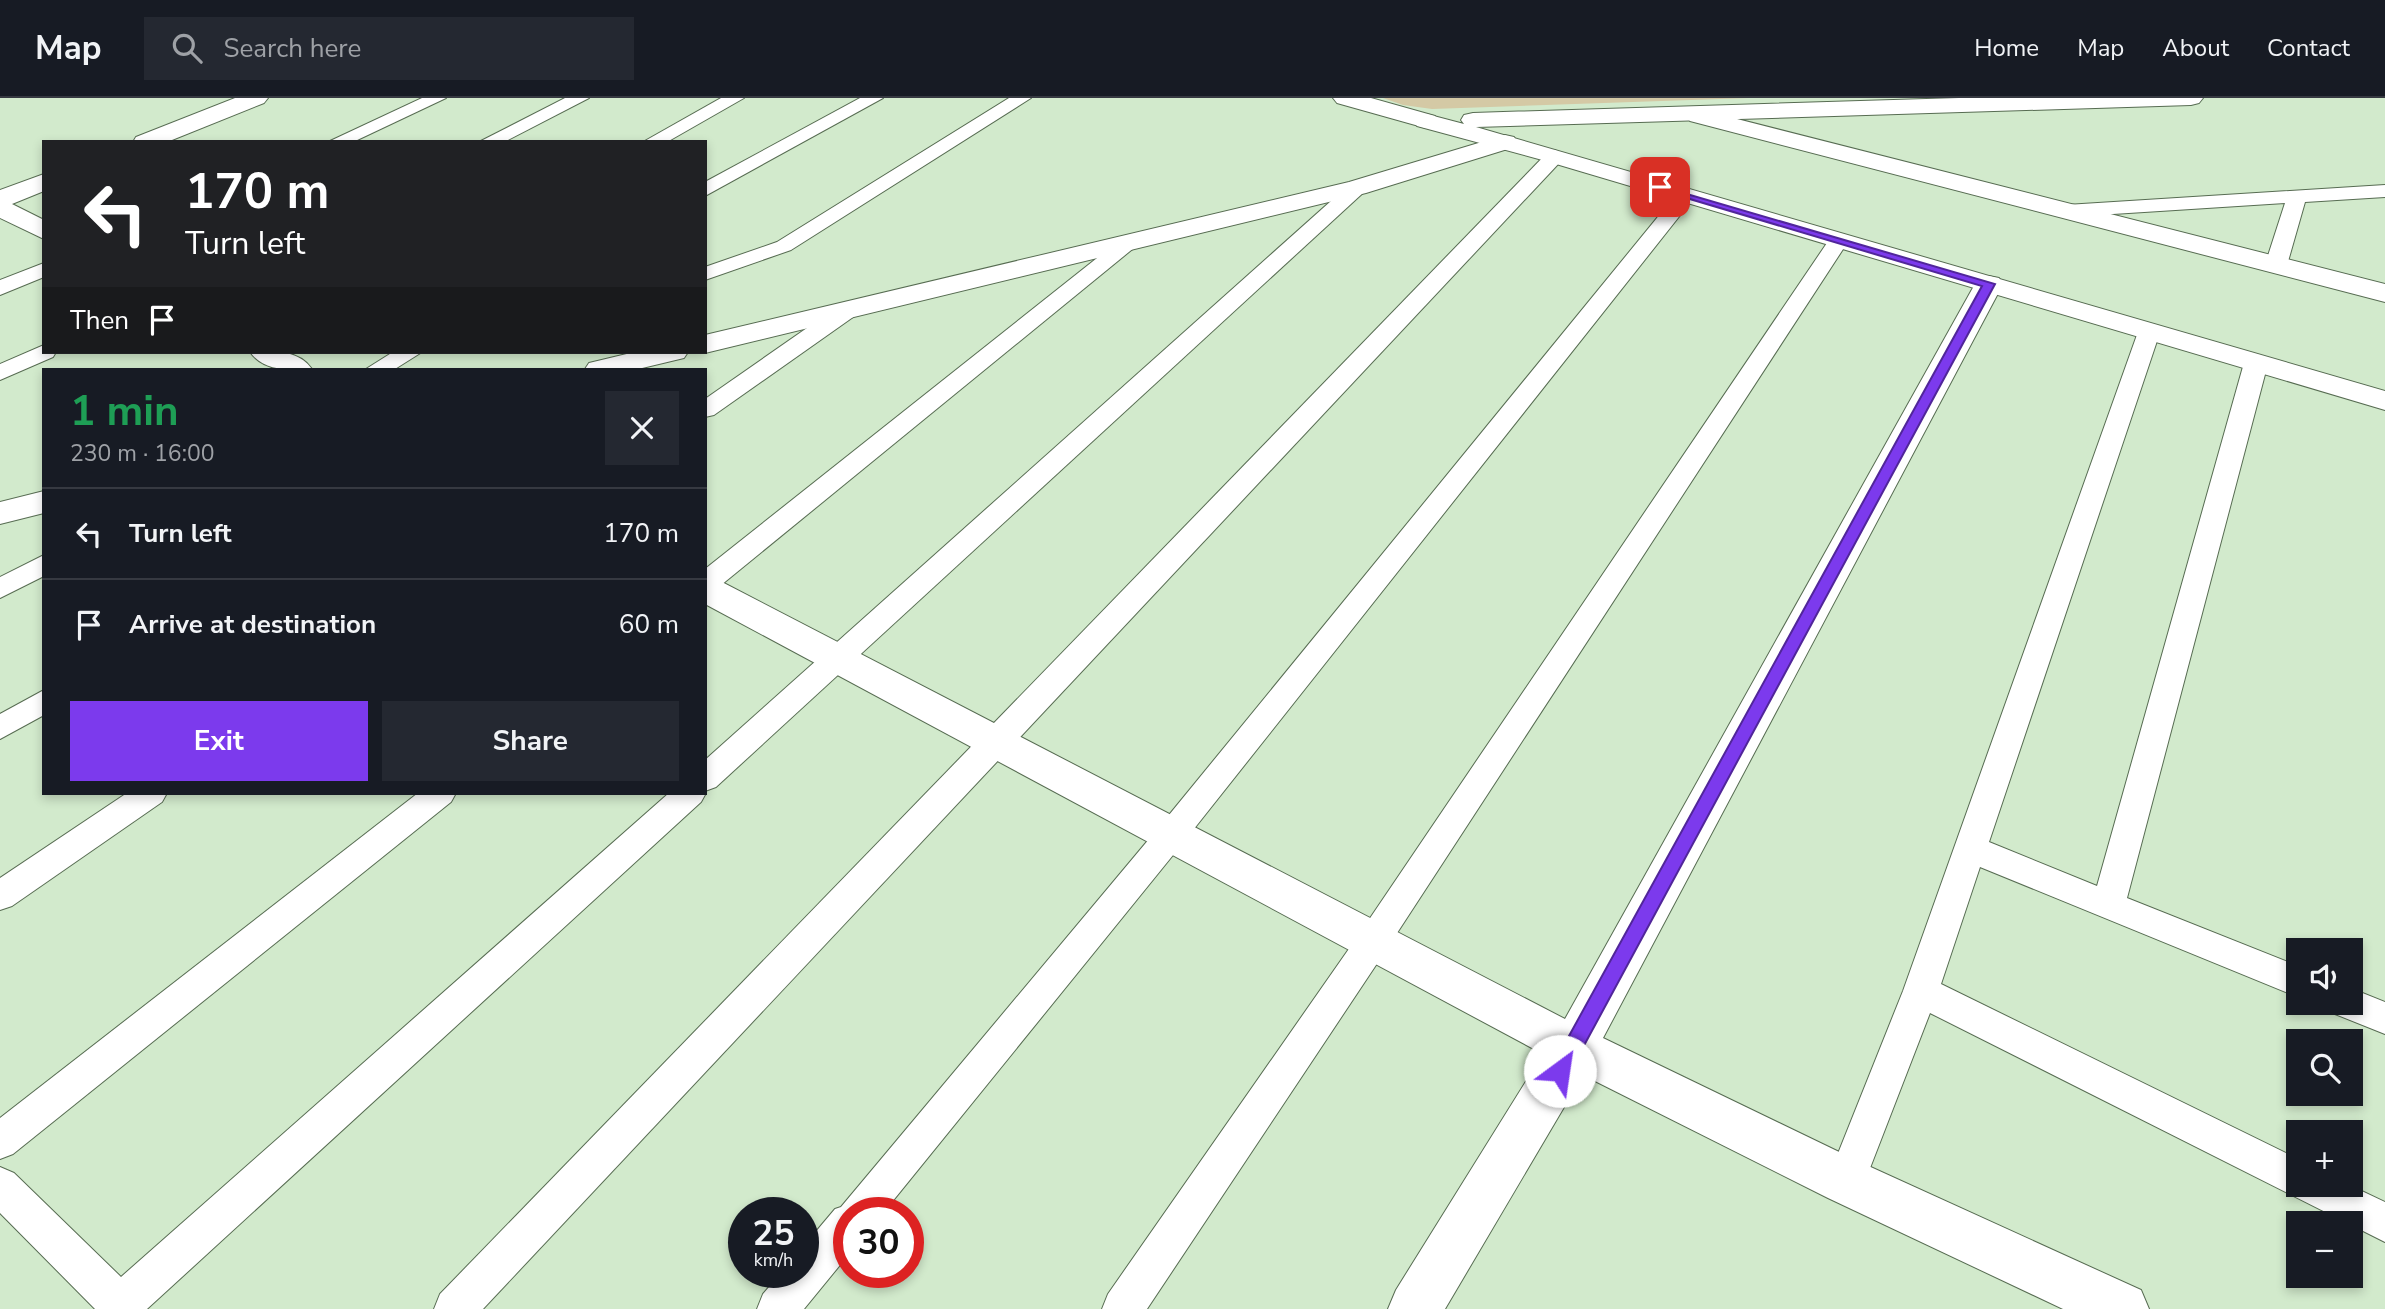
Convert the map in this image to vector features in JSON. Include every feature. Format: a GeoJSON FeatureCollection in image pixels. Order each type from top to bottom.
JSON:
{"type":"FeatureCollection","features":[{"type":"Feature","properties":{"kind":"street"},"geometry":{"type":"LineString","coordinates":[[150,140],[256,98]]}},
{"type":"Feature","properties":{"kind":"street"},"geometry":{"type":"LineString","coordinates":[[1345,98],[1555,156],[2385,401]]}},
{"type":"Feature","properties":{"kind":"street"},"geometry":{"type":"LineString","coordinates":[[1426,121],[1698,116],[2191,98]]}},
{"type":"Feature","properties":{"kind":"street"},"geometry":{"type":"LineString","coordinates":[[170,104],[206,118]]}},
{"type":"Feature","properties":{"kind":"street"},"geometry":{"type":"LineString","coordinates":[[1698,116],[2385,293]]}},
{"type":"Feature","properties":{"kind":"street"},"geometry":{"type":"LineString","coordinates":[[707,344],[1357,188],[1505,142]]}},
{"type":"Feature","properties":{"kind":"street"},"geometry":{"type":"LineString","coordinates":[[42,183],[2,209],[42,230]]}},
{"type":"Feature","properties":{"kind":"street"},"geometry":{"type":"LineString","coordinates":[[1415,1309],[1574,1047],[1989,284]]}},
{"type":"Feature","properties":{"kind":"street"},"geometry":{"type":"LineString","coordinates":[[269,354],[295,368]]}},
{"type":"Feature","properties":{"kind":"street"},"geometry":{"type":"LineString","coordinates":[[604,368],[664,354]]}},
{"type":"Feature","properties":{"kind":"street"},"geometry":{"type":"LineString","coordinates":[[0,513],[42,502]]}},
{"type":"Feature","properties":{"kind":"street"},"geometry":{"type":"LineString","coordinates":[[707,587],[838,660],[1574,1047],[1846,1181],[2122,1309]]}},
{"type":"Feature","properties":{"kind":"lane"},"geometry":{"type":"LineString","coordinates":[[342,140],[438,98]]}},
{"type":"Feature","properties":{"kind":"lane"},"geometry":{"type":"LineString","coordinates":[[492,140],[580,98]]}},
{"type":"Feature","properties":{"kind":"lane"},"geometry":{"type":"LineString","coordinates":[[656,140],[735,98]]}},
{"type":"Feature","properties":{"kind":"lane"},"geometry":{"type":"LineString","coordinates":[[707,189],[874,98]]}},
{"type":"Feature","properties":{"kind":"lane"},"geometry":{"type":"LineString","coordinates":[[707,273],[784,246],[1022,98]]}},
{"type":"Feature","properties":{"kind":"lane"},"geometry":{"type":"LineString","coordinates":[[455,1309],[997,744],[1555,156]]}},
{"type":"Feature","properties":{"kind":"lane"},"geometry":{"type":"LineString","coordinates":[[707,777],[1357,188]]}},
{"type":"Feature","properties":{"kind":"lane"},"geometry":{"type":"LineString","coordinates":[[2066,211],[2385,191]]}},
{"type":"Feature","properties":{"kind":"lane"},"geometry":{"type":"LineString","coordinates":[[871,1197],[1171,835],[1686,195]]}},
{"type":"Feature","properties":{"kind":"lane"},"geometry":{"type":"LineString","coordinates":[[2276,265],[2297,196]]}},
{"type":"Feature","properties":{"kind":"lane"},"geometry":{"type":"LineString","coordinates":[[1122,1309],[1372,943],[1839,240]]}},
{"type":"Feature","properties":{"kind":"lane"},"geometry":{"type":"LineString","coordinates":[[707,584],[1128,243]]}},
{"type":"Feature","properties":{"kind":"lane"},"geometry":{"type":"LineString","coordinates":[[0,288],[42,270]]}},
{"type":"Feature","properties":{"kind":"lane"},"geometry":{"type":"LineString","coordinates":[[707,409],[848,310]]}},
{"type":"Feature","properties":{"kind":"lane"},"geometry":{"type":"LineString","coordinates":[[1846,1181],[1921,991],[2149,331]]}},
{"type":"Feature","properties":{"kind":"lane"},"geometry":{"type":"LineString","coordinates":[[0,373],[42,353]]}},
{"type":"Feature","properties":{"kind":"lane"},"geometry":{"type":"LineString","coordinates":[[380,368],[406,354]]}},
{"type":"Feature","properties":{"kind":"lane"},"geometry":{"type":"LineString","coordinates":[[2108,905],[2256,363]]}},
{"type":"Feature","properties":{"kind":"lane"},"geometry":{"type":"LineString","coordinates":[[0,589],[42,565]]}},
{"type":"Feature","properties":{"kind":"lane"},"geometry":{"type":"LineString","coordinates":[[0,728],[42,702]]}},
{"type":"Feature","properties":{"kind":"lane"},"geometry":{"type":"LineString","coordinates":[[0,896],[148,795]]}},
{"type":"Feature","properties":{"kind":"lane"},"geometry":{"type":"LineString","coordinates":[[0,1141],[437,795]]}},
{"type":"Feature","properties":{"kind":"lane"},"geometry":{"type":"LineString","coordinates":[[0,1186],[121,1308],[688,795]]}},
{"type":"Feature","properties":{"kind":"lane"},"geometry":{"type":"LineString","coordinates":[[1970,849],[2286,977]]}},
{"type":"Feature","properties":{"kind":"lane"},"geometry":{"type":"LineString","coordinates":[[1921,991],[2286,1173]]}},
{"type":"Feature","properties":{"kind":"lane"},"geometry":{"type":"LineString","coordinates":[[2363,1009],[2385,1018]]}},
{"type":"Feature","properties":{"kind":"lane"},"geometry":{"type":"LineString","coordinates":[[2333,1197],[2385,1223]]}},
{"type":"Feature","properties":{"kind":"lane"},"geometry":{"type":"LineString","coordinates":[[778,1309],[833,1242]]}},
{"type":"Feature","properties":{"kind":"shaded area"},"geometry":{"type":"Polygon","coordinates":[[[1383,98],[1749,98],[1432,109],[1403,105],[1383,98]]]}},
{"type":"Feature","properties":{"kind":"route"},"geometry":{"type":"LineString","coordinates":[[1560,1071],[1989,284],[1660,187]]}}]}
